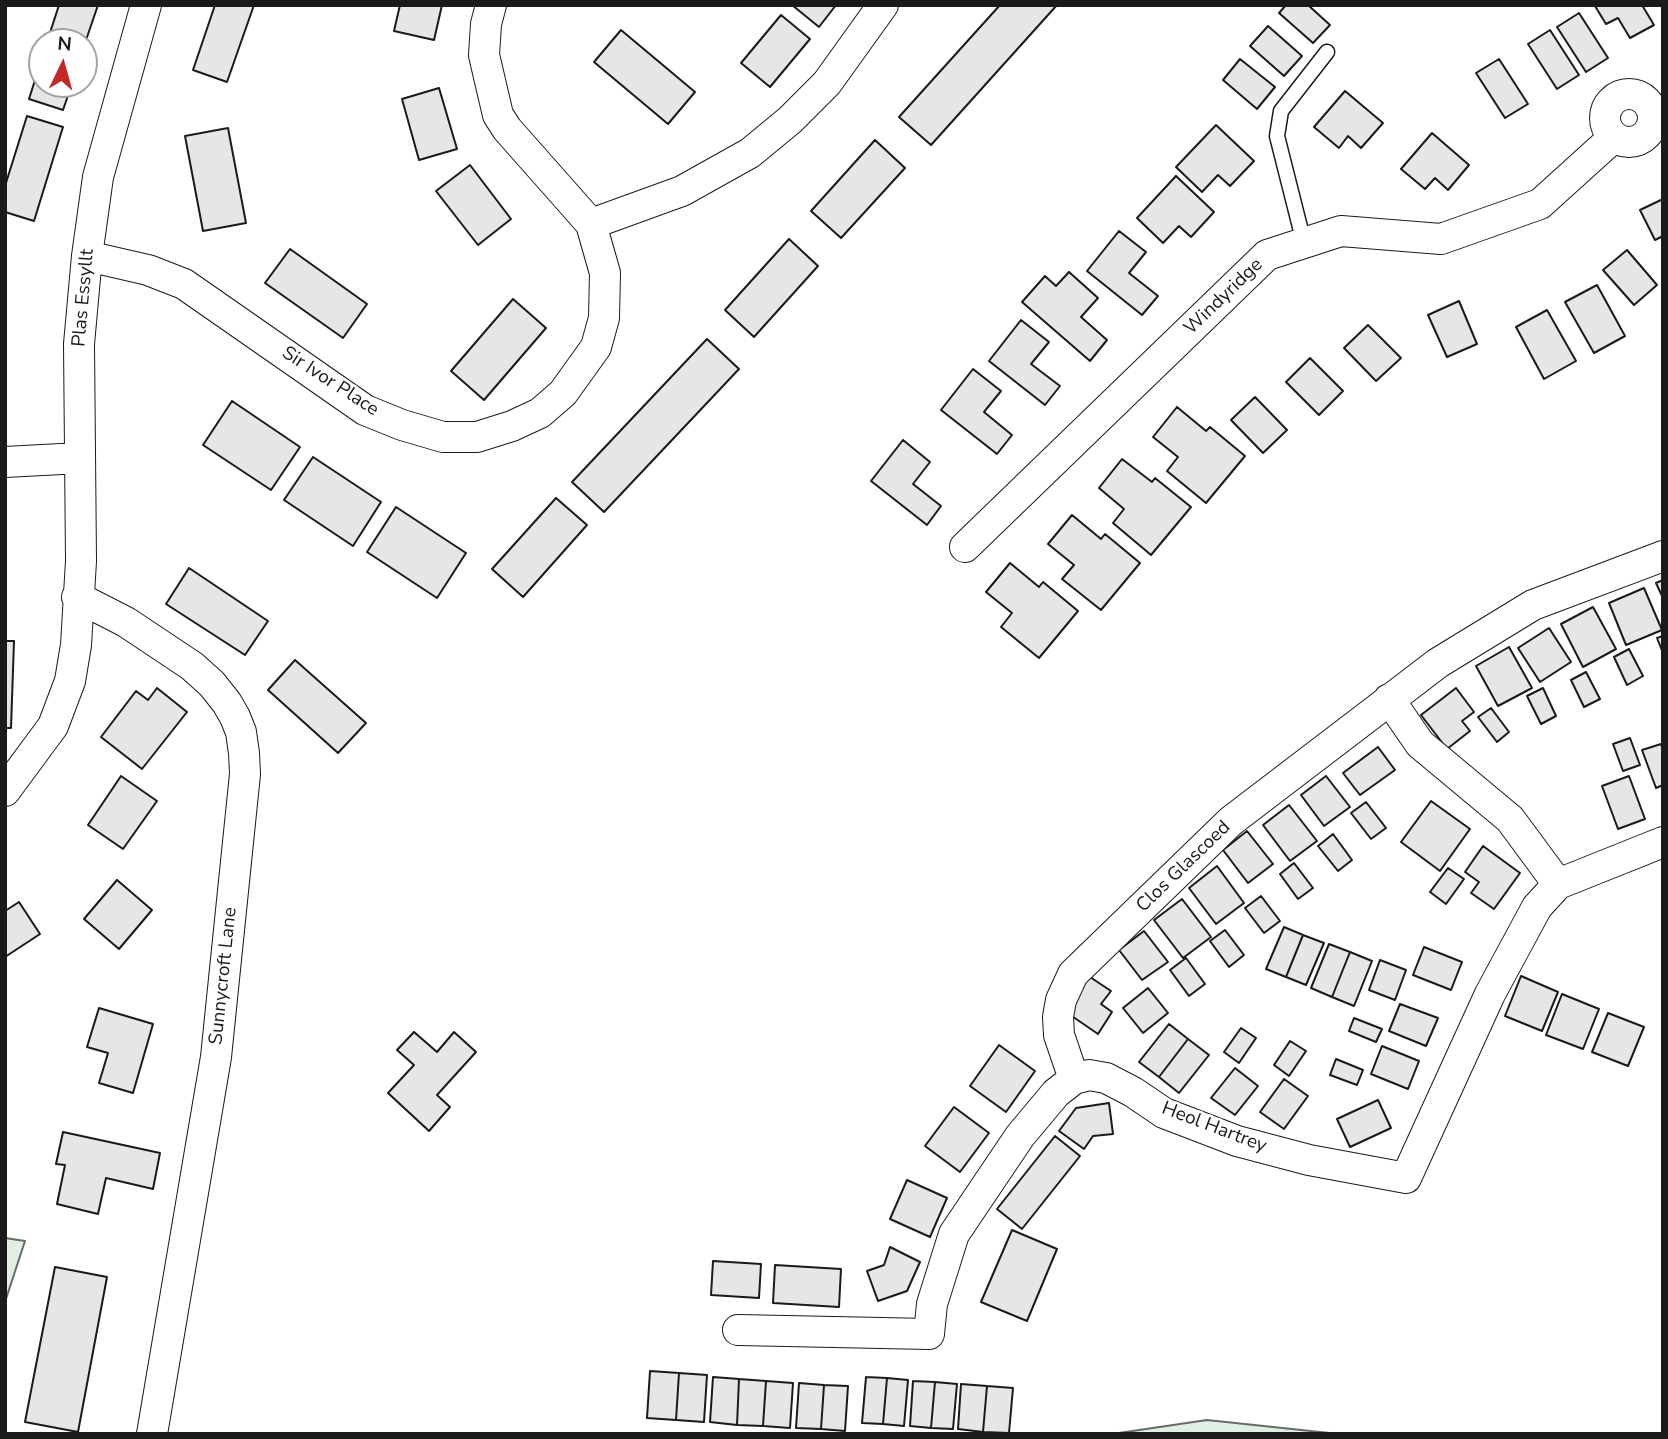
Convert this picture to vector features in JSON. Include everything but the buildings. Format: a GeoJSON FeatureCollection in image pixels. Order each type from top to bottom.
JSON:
{"type":"FeatureCollection","features":[{"type":"Feature","properties":{"kind":"street","name":"Plas Essyllt"},"geometry":{"type":"LineString","coordinates":[[5,791],[53,726],[70,681],[76,645],[81,561],[79,344],[87,256],[98,177],[146,5]]}},
{"type":"Feature","properties":{"kind":"street","name":"Sir Ivor Place"},"geometry":{"type":"LineString","coordinates":[[87,256],[148,270],[184,284],[365,410],[402,425],[443,437],[477,437],[512,426],[540,413],[563,393],[596,347],[604,318],[606,274],[591,224],[507,129],[498,115],[485,55],[486,24],[491,5]]}},
{"type":"Feature","properties":{"kind":"street"},"geometry":{"type":"LineString","coordinates":[[591,224],[682,191],[750,153],[790,120],[827,83],[883,5]]}},
{"type":"Feature","properties":{"kind":"street","name":"Windyridge"},"geometry":{"type":"LineString","coordinates":[[965,547],[1267,256],[1341,231],[1441,239],[1540,204],[1614,137],[1632,142],[1642,139],[1653,124],[1657,104]]}},
{"type":"Feature","properties":{"kind":"street"},"geometry":{"type":"LineString","coordinates":[[5,462],[80,458]]}},
{"type":"Feature","properties":{"kind":"street","name":"Clos Glascoed"},"geometry":{"type":"LineString","coordinates":[[1074,1079],[1059,1035],[1058,1017],[1060,1000],[1073,974],[1231,821],[1438,663],[1533,605],[1663,556]]}},
{"type":"Feature","properties":{"kind":"street","name":"Sunnycroft Lane"},"geometry":{"type":"LineString","coordinates":[[77,597],[126,622],[192,666],[212,684],[234,717],[241,733],[244,753],[245,774],[216,1057],[152,1434]]}},
{"type":"Feature","properties":{"kind":"street"},"geometry":{"type":"LineString","coordinates":[[1389,699],[1420,744],[1510,819],[1558,884]]}},
{"type":"Feature","properties":{"kind":"street","name":"Heol Hartrey"},"geometry":{"type":"LineString","coordinates":[[1074,1079],[1089,1075],[1106,1077],[1164,1113],[1237,1141],[1309,1160],[1406,1178],[1517,942],[1537,907],[1558,884],[1663,842]]}},
{"type":"Feature","properties":{"kind":"street"},"geometry":{"type":"LineString","coordinates":[[738,1330],[929,1334],[932,1304],[954,1234],[1020,1136],[1056,1093],[1074,1079]]}},
{"type":"Feature","properties":{"kind":"lane"},"geometry":{"type":"LineString","coordinates":[[1304,243],[1277,136],[1281,111],[1327,52]]}},
{"type":"Feature","properties":{"kind":"green space"},"geometry":{"type":"Polygon","coordinates":[[[5,1238],[25,1241],[5,1302],[5,1238]]]}},
{"type":"Feature","properties":{"kind":"green space"},"geometry":{"type":"Polygon","coordinates":[[[1207,1420],[1339,1434],[1112,1434],[1207,1420]]]}}]}
